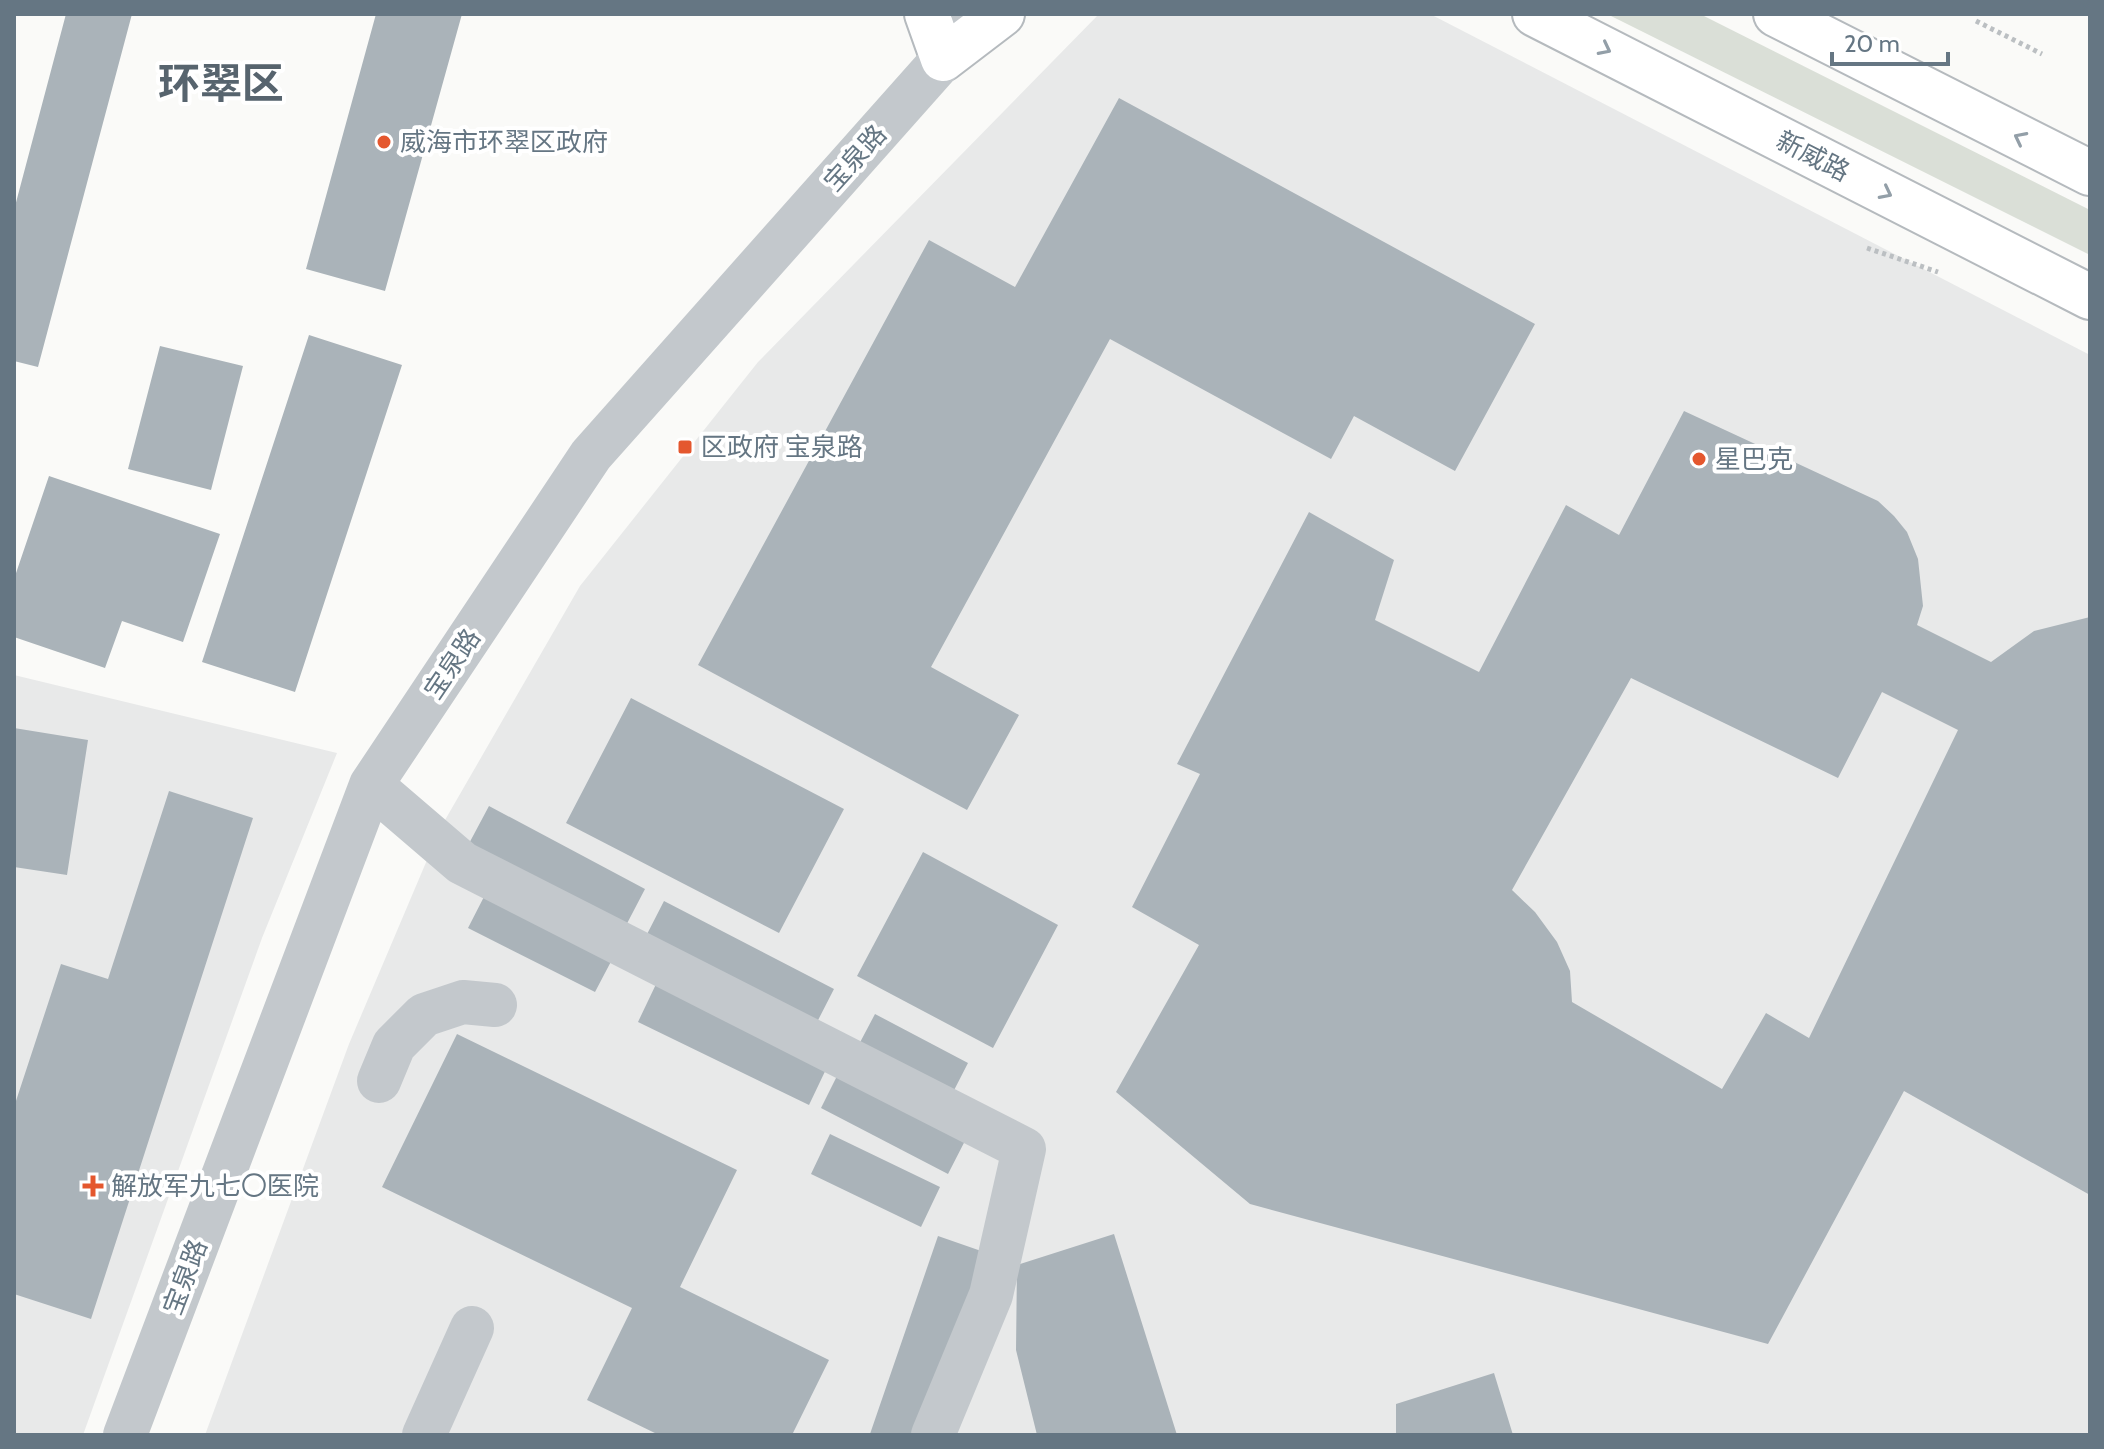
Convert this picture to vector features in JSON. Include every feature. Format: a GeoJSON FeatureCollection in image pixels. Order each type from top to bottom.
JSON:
{"type":"FeatureCollection","features":[{"type":"Feature","properties":{"kind":"main road"},"geometry":{"type":"LineString","coordinates":[[927,14],[943,59],[1002,14]]}},
{"type":"Feature","properties":{"kind":"main road","name":"新威路"},"geometry":{"type":"LineString","coordinates":[[1535,14],[2090,297]]}},
{"type":"Feature","properties":{"kind":"main road"},"geometry":{"type":"LineString","coordinates":[[1776,14],[2090,173]]}},
{"type":"Feature","properties":{"kind":"street","name":"宝泉路"},"geometry":{"type":"LineString","coordinates":[[125,1435],[371,785],[591,455],[982,14]]}},
{"type":"Feature","properties":{"kind":"street"},"geometry":{"type":"LineString","coordinates":[[371,785],[462,863],[1024,1149],[991,1295],[933,1435]]}},
{"type":"Feature","properties":{"kind":"street"},"geometry":{"type":"LineString","coordinates":[[379,1081],[394,1045],[424,1015],[463,1002],[495,1005]]}},
{"type":"Feature","properties":{"kind":"street"},"geometry":{"type":"LineString","coordinates":[[424,1435],[472,1328]]}},
{"type":"Feature","properties":{"kind":"path"},"geometry":{"type":"LineString","coordinates":[[1976,21],[2042,54]]}},
{"type":"Feature","properties":{"kind":"path"},"geometry":{"type":"LineString","coordinates":[[1867,248],[1938,272]]}},
{"type":"Feature","properties":{"kind":"shaded area"},"geometry":{"type":"Polygon","coordinates":[[[1099,14],[1430,14],[2090,355],[2090,1435],[205,1435],[349,1044],[441,827],[580,586],[758,362],[1099,14]]]}},
{"type":"Feature","properties":{"kind":"shaded area"},"geometry":{"type":"Polygon","coordinates":[[[1607,14],[1700,14],[2090,210],[2090,255],[1607,14]]]}},
{"type":"Feature","properties":{"kind":"shaded area","name":"解放军九七〇医院"},"geometry":{"type":"Polygon","coordinates":[[[14,675],[337,753],[262,938],[83,1435],[14,1435],[14,675]]]}},
{"type":"Feature","properties":{"kind":"building"},"geometry":{"type":"Polygon","coordinates":[[[66,14],[132,14],[38,367],[14,361],[14,210],[66,14]]]}},
{"type":"Feature","properties":{"kind":"building","name":"威海市环翠区政府"},"geometry":{"type":"Polygon","coordinates":[[[376,14],[462,14],[385,291],[306,269],[376,14]]]}},
{"type":"Feature","properties":{"kind":"building"},"geometry":{"type":"Polygon","coordinates":[[[1119,98],[1535,324],[1455,471],[1354,416],[1331,459],[1110,339],[931,667],[1019,715],[967,810],[698,665],[929,240],[1015,287],[1119,98]]]}},
{"type":"Feature","properties":{"kind":"building"},"geometry":{"type":"Polygon","coordinates":[[[309,335],[402,365],[295,692],[202,662],[309,335]]]}},
{"type":"Feature","properties":{"kind":"building"},"geometry":{"type":"Polygon","coordinates":[[[160,346],[243,366],[211,490],[128,469],[160,346]]]}},
{"type":"Feature","properties":{"kind":"building"},"geometry":{"type":"Polygon","coordinates":[[[1684,411],[1878,501],[1907,532],[1918,559],[1923,606],[1917,625],[1991,662],[2034,631],[2090,617],[2090,1195],[1904,1091],[1768,1344],[1250,1204],[1116,1092],[1199,945],[1132,907],[1200,774],[1177,764],[1309,512],[1394,560],[1375,620],[1479,672],[1566,505],[1619,535],[1684,411]],[[1631,678],[1512,890],[1535,912],[1557,942],[1570,971],[1572,1002],[1722,1089],[1766,1013],[1809,1038],[1958,730],[1882,692],[1838,778],[1631,678]]]}},
{"type":"Feature","properties":{"kind":"building"},"geometry":{"type":"Polygon","coordinates":[[[49,476],[220,534],[183,642],[122,621],[105,668],[14,637],[14,579],[49,476]]]}},
{"type":"Feature","properties":{"kind":"building"},"geometry":{"type":"Polygon","coordinates":[[[631,698],[844,809],[779,933],[566,823],[631,698]]]}},
{"type":"Feature","properties":{"kind":"building"},"geometry":{"type":"Polygon","coordinates":[[[14,728],[88,740],[67,875],[14,867],[14,728]]]}},
{"type":"Feature","properties":{"kind":"building"},"geometry":{"type":"Polygon","coordinates":[[[169,791],[253,818],[91,1319],[14,1294],[14,1107],[61,964],[108,979],[169,791]]]}},
{"type":"Feature","properties":{"kind":"building"},"geometry":{"type":"Polygon","coordinates":[[[489,806],[645,889],[621,935],[465,851],[489,806]]]}},
{"type":"Feature","properties":{"kind":"building"},"geometry":{"type":"Polygon","coordinates":[[[923,852],[1058,925],[993,1048],[857,976],[923,852]]]}},
{"type":"Feature","properties":{"kind":"building"},"geometry":{"type":"Polygon","coordinates":[[[489,887],[616,952],[595,992],[468,928],[489,887]]]}},
{"type":"Feature","properties":{"kind":"building"},"geometry":{"type":"Polygon","coordinates":[[[664,901],[834,989],[813,1030],[643,942],[664,901]]]}},
{"type":"Feature","properties":{"kind":"building"},"geometry":{"type":"Polygon","coordinates":[[[658,980],[829,1063],[809,1105],[638,1022],[658,980]]]}},
{"type":"Feature","properties":{"kind":"building"},"geometry":{"type":"Polygon","coordinates":[[[875,1014],[968,1063],[949,1100],[856,1050],[875,1014]]]}},
{"type":"Feature","properties":{"kind":"building"},"geometry":{"type":"Polygon","coordinates":[[[457,1034],[737,1170],[680,1287],[829,1360],[792,1435],[659,1435],[587,1400],[632,1308],[382,1187],[457,1034]]]}},
{"type":"Feature","properties":{"kind":"building"},"geometry":{"type":"Polygon","coordinates":[[[841,1068],[969,1133],[948,1174],[821,1108],[841,1068]]]}},
{"type":"Feature","properties":{"kind":"building"},"geometry":{"type":"Polygon","coordinates":[[[830,1134],[940,1187],[921,1227],[811,1174],[830,1134]]]}},
{"type":"Feature","properties":{"kind":"building"},"geometry":{"type":"Polygon","coordinates":[[[1114,1234],[1177,1435],[1037,1435],[1016,1350],[1017,1265],[1114,1234]]]}},
{"type":"Feature","properties":{"kind":"building"},"geometry":{"type":"Polygon","coordinates":[[[938,1236],[984,1252],[922,1435],[870,1434],[938,1236]]]}},
{"type":"Feature","properties":{"kind":"building"},"geometry":{"type":"Polygon","coordinates":[[[1494,1373],[1513,1435],[1396,1435],[1396,1404],[1494,1373]]]}},
{"type":"Feature","properties":{"kind":"place","name":"威海市环翠区政府"},"geometry":{"type":"Point","coordinates":[384,142]}},
{"type":"Feature","properties":{"kind":"place","name":"区政府 宝泉路"},"geometry":{"type":"Point","coordinates":[685,447]}},
{"type":"Feature","properties":{"kind":"place","name":"星巴克"},"geometry":{"type":"Point","coordinates":[1699,459]}},
{"type":"Feature","properties":{"kind":"place","name":"解放军九七〇医院"},"geometry":{"type":"Point","coordinates":[93,1186]}},
{"type":"Feature","properties":{"kind":"district","name":"环翠区"},"geometry":{"type":"Point","coordinates":[221,83]}}]}
